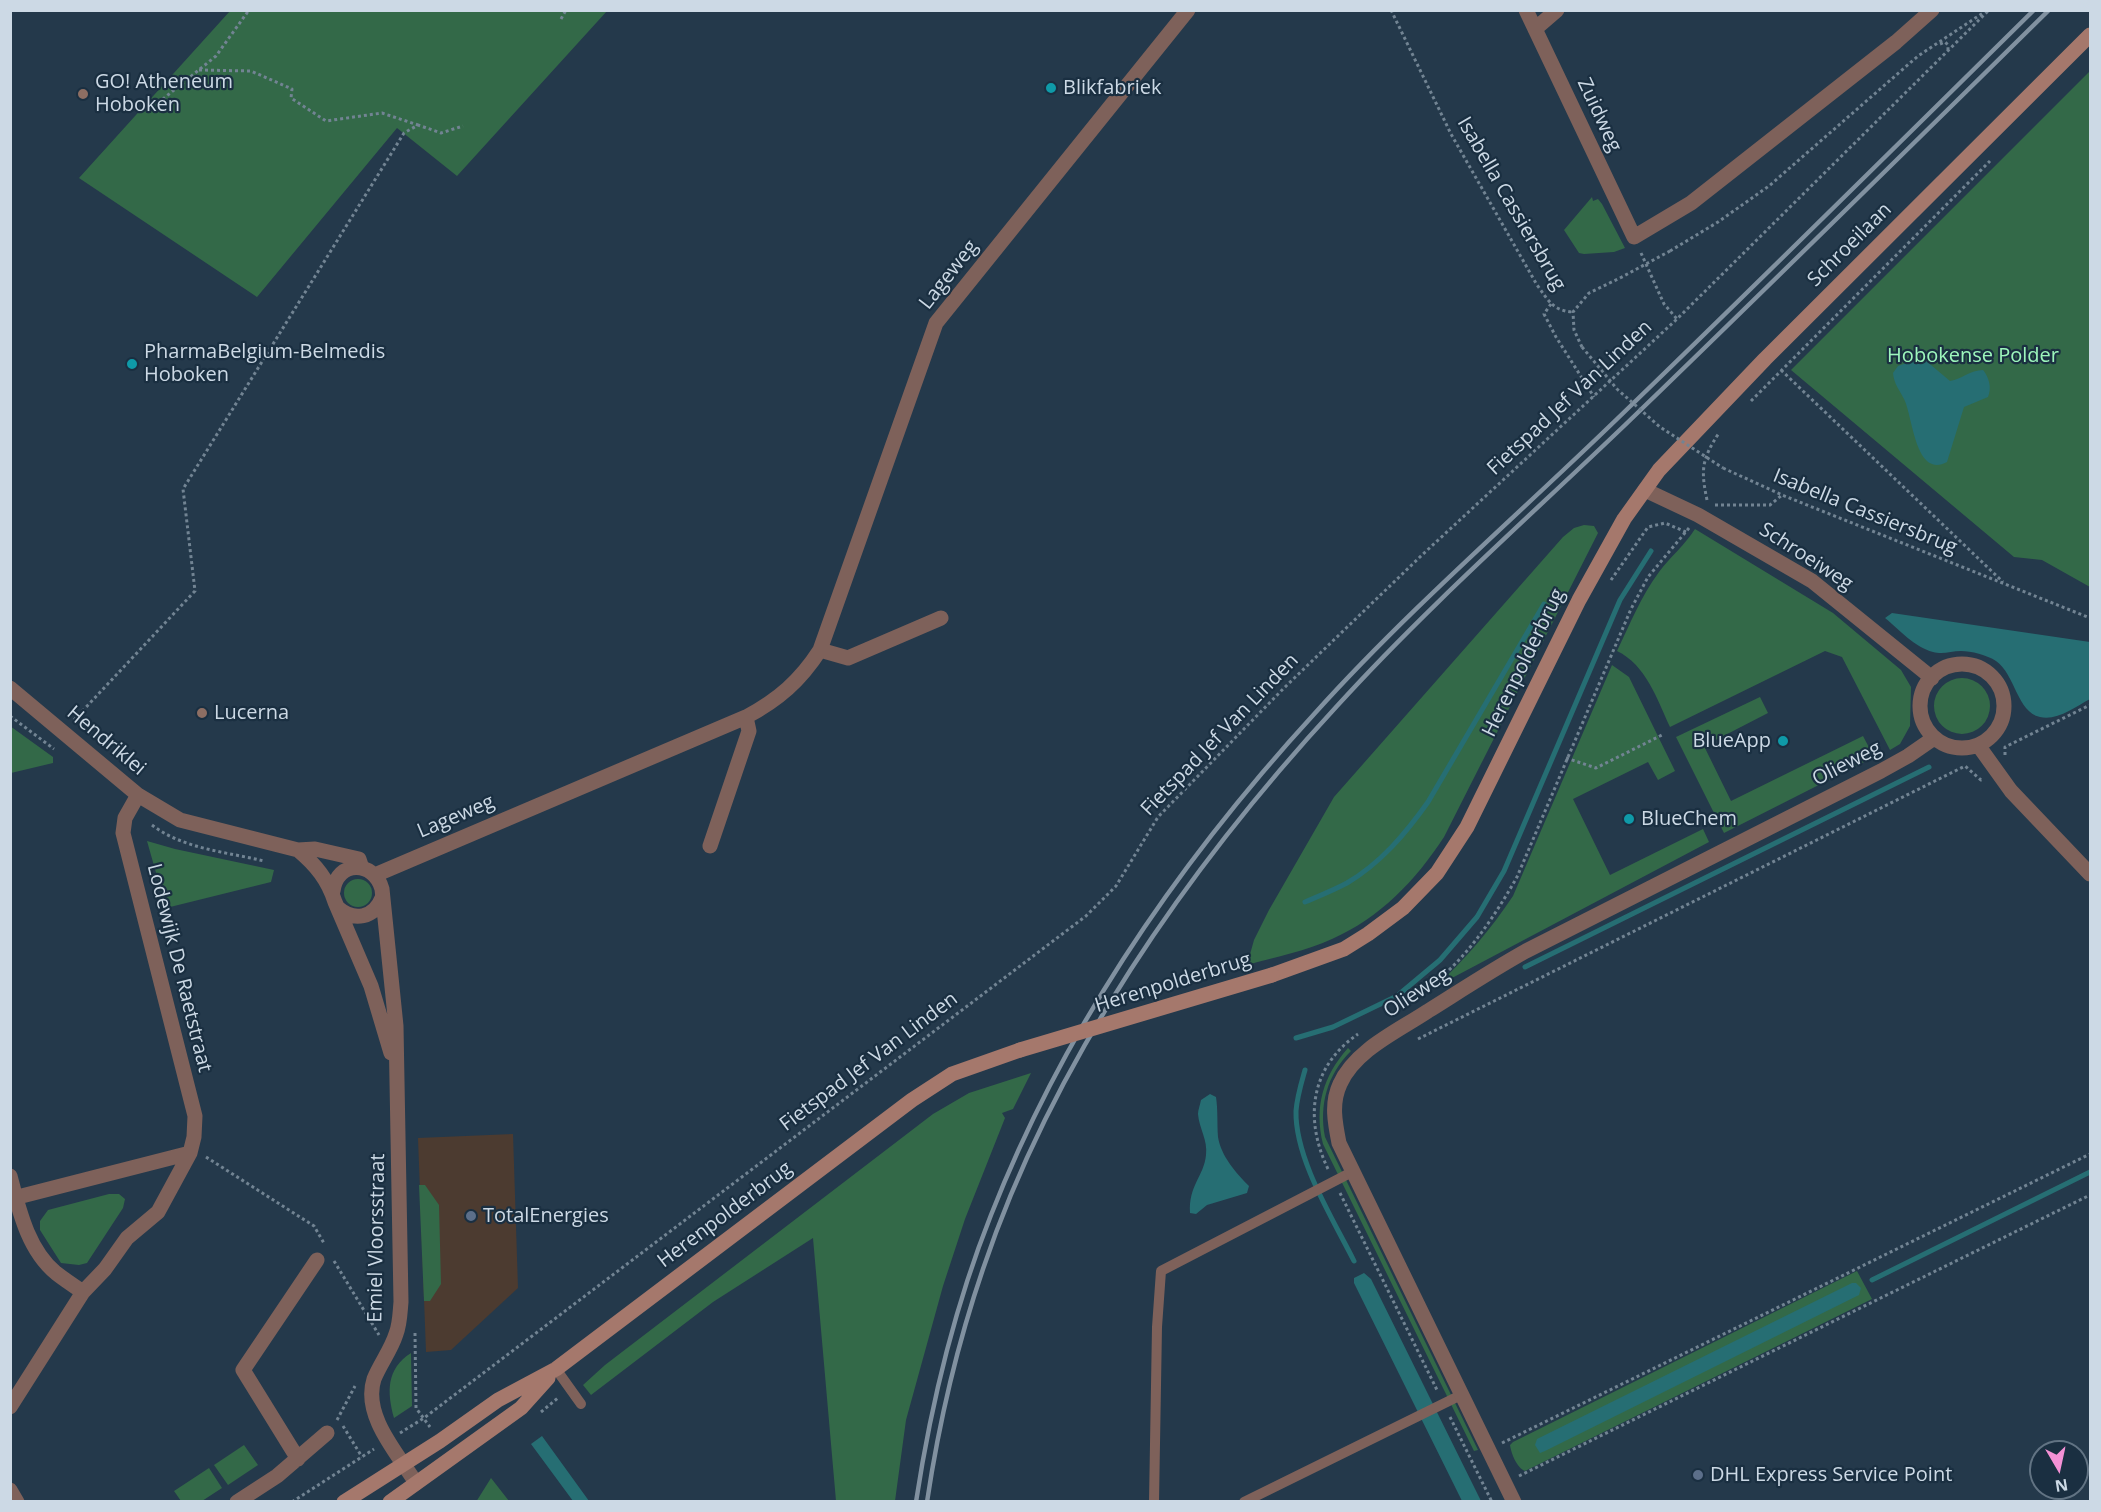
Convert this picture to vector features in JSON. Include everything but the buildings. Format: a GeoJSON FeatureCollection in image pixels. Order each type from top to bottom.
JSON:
{"type":"FeatureCollection","features":[{"type":"Feature","properties":{"kind":"street","name":"Lageweg"},"geometry":{"type":"LineString","coordinates":[[369,871],[746,717],[767,706],[794,685],[820,650],[936,323],[1188,10]]}},
{"type":"Feature","properties":{"kind":"street","name":"Zuidweg"},"geometry":{"type":"LineString","coordinates":[[1526,10],[1634,237]]}},
{"type":"Feature","properties":{"kind":"street"},"geometry":{"type":"LineString","coordinates":[[1535,29],[1557,10]]}},
{"type":"Feature","properties":{"kind":"street"},"geometry":{"type":"LineString","coordinates":[[1634,237],[1691,203],[1896,42],[1932,10]]}},
{"type":"Feature","properties":{"kind":"street","name":"Schroeilaan"},"geometry":{"type":"LineString","coordinates":[[1645,490],[1659,470],[1765,359],[2091,35]]}},
{"type":"Feature","properties":{"kind":"street","name":"Schroeiweg"},"geometry":{"type":"LineString","coordinates":[[1645,490],[1698,515],[1812,581],[1932,678]]}},
{"type":"Feature","properties":{"kind":"street","name":"Herenpolderbrug"},"geometry":{"type":"LineString","coordinates":[[405,1464],[498,1400],[556,1369],[912,1100],[952,1074],[1020,1050],[1272,975],[1344,949],[1403,908],[1437,873],[1467,826],[1579,600],[1624,519],[1645,490]]}},
{"type":"Feature","properties":{"kind":"street"},"geometry":{"type":"LineString","coordinates":[[820,650],[848,658],[941,618]]}},
{"type":"Feature","properties":{"kind":"street"},"geometry":{"type":"LineString","coordinates":[[1964,664],[1978,667],[2000,686],[2004,700],[2004,715],[1998,729],[1988,740],[1978,746],[1961,748],[1947,746],[1934,738],[1925,726],[1921,712],[1921,698],[1932,678],[1949,666],[1964,664]]}},
{"type":"Feature","properties":{"kind":"street","name":"Hendriklei"},"geometry":{"type":"LineString","coordinates":[[10,688],[138,795],[180,820],[298,850]]}},
{"type":"Feature","properties":{"kind":"street"},"geometry":{"type":"LineString","coordinates":[[710,846],[749,731],[746,717]]}},
{"type":"Feature","properties":{"kind":"street","name":"Olieweg"},"geometry":{"type":"LineString","coordinates":[[1514,1502],[1339,1143],[1335,1123],[1335,1102],[1340,1084],[1351,1067],[1370,1049],[1493,969],[1881,771],[1934,738]]}},
{"type":"Feature","properties":{"kind":"street"},"geometry":{"type":"LineString","coordinates":[[1978,746],[2011,791],[2091,874]]}},
{"type":"Feature","properties":{"kind":"street","name":"Lodewijk De Raetstraat"},"geometry":{"type":"LineString","coordinates":[[10,1407],[83,1293],[105,1269],[127,1238],[158,1212],[190,1154],[194,1137],[195,1116],[123,833],[125,818],[138,795]]}},
{"type":"Feature","properties":{"kind":"street"},"geometry":{"type":"LineString","coordinates":[[298,850],[315,849],[359,858],[369,871]]}},
{"type":"Feature","properties":{"kind":"street","name":"Emiel Vloorsstraat"},"geometry":{"type":"LineString","coordinates":[[298,850],[317,867],[333,891],[371,986],[396,1070]]}},
{"type":"Feature","properties":{"kind":"street"},"geometry":{"type":"LineString","coordinates":[[333,891],[335,881],[344,872],[356,867],[369,871]]}},
{"type":"Feature","properties":{"kind":"street","name":"Emiel Vloorsstraat"},"geometry":{"type":"LineString","coordinates":[[369,871],[382,889],[393,985],[399,1092],[401,1302],[397,1332],[374,1381],[373,1394],[378,1423],[416,1483]]}},
{"type":"Feature","properties":{"kind":"street"},"geometry":{"type":"LineString","coordinates":[[338,908],[349,915],[362,916],[376,908],[382,898]]}},
{"type":"Feature","properties":{"kind":"street"},"geometry":{"type":"LineString","coordinates":[[13,1198],[190,1154]]}},
{"type":"Feature","properties":{"kind":"street"},"geometry":{"type":"LineString","coordinates":[[10,1176],[13,1198],[38,1251],[55,1272],[83,1293]]}},
{"type":"Feature","properties":{"kind":"street"},"geometry":{"type":"LineString","coordinates":[[298,1459],[243,1370],[324,1259]]}},
{"type":"Feature","properties":{"kind":"street","name":"Herenpolderbrug"},"geometry":{"type":"LineString","coordinates":[[416,1483],[522,1408],[556,1369]]}},
{"type":"Feature","properties":{"kind":"street"},"geometry":{"type":"LineString","coordinates":[[237,1502],[277,1476],[327,1433]]}},
{"type":"Feature","properties":{"kind":"street"},"geometry":{"type":"LineString","coordinates":[[344,1502],[405,1464]]}},
{"type":"Feature","properties":{"kind":"street"},"geometry":{"type":"LineString","coordinates":[[390,1502],[416,1483]]}},
{"type":"Feature","properties":{"kind":"street"},"geometry":{"type":"LineString","coordinates":[[10,1490],[17,1502]]}},
{"type":"Feature","properties":{"kind":"lane"},"geometry":{"type":"LineString","coordinates":[[1154,1502],[1157,1327],[1161,1271],[1352,1172]]}},
{"type":"Feature","properties":{"kind":"lane"},"geometry":{"type":"LineString","coordinates":[[556,1369],[581,1404]]}},
{"type":"Feature","properties":{"kind":"lane"},"geometry":{"type":"LineString","coordinates":[[1244,1502],[1461,1395]]}},
{"type":"Feature","properties":{"kind":"path"},"geometry":{"type":"LineString","coordinates":[[158,104],[216,56],[249,10]]}},
{"type":"Feature","properties":{"kind":"path"},"geometry":{"type":"LineString","coordinates":[[561,19],[566,10]]}},
{"type":"Feature","properties":{"kind":"path","name":"Isabella Cassiersbrug"},"geometry":{"type":"LineString","coordinates":[[1391,10],[1451,134],[1537,285],[1551,304],[1562,311],[1573,312],[1574,330],[1582,348],[1617,389],[1660,427],[1723,468],[1782,495],[2091,618]]}},
{"type":"Feature","properties":{"kind":"path"},"geometry":{"type":"LineString","coordinates":[[1573,312],[1589,293],[1670,251],[1718,222],[1769,186],[1918,56],[1988,10]]}},
{"type":"Feature","properties":{"kind":"path","name":"Fietspad Jef Van Linden"},"geometry":{"type":"LineString","coordinates":[[424,1418],[1086,916],[1116,886],[1158,817],[1260,712],[1422,555],[1677,319],[1988,10]]}},
{"type":"Feature","properties":{"kind":"path"},"geometry":{"type":"LineString","coordinates":[[1936,45],[1945,42],[1948,45],[1947,52]]}},
{"type":"Feature","properties":{"kind":"path"},"geometry":{"type":"LineString","coordinates":[[199,70],[251,70],[292,89],[291,98],[326,121],[382,113],[441,133],[463,126]]}},
{"type":"Feature","properties":{"kind":"path"},"geometry":{"type":"LineString","coordinates":[[63,732],[195,591],[183,489],[404,133],[418,125]]}},
{"type":"Feature","properties":{"kind":"path"},"geometry":{"type":"LineString","coordinates":[[1747,404],[1990,161]]}},
{"type":"Feature","properties":{"kind":"path"},"geometry":{"type":"LineString","coordinates":[[1634,237],[1664,304],[1677,319]]}},
{"type":"Feature","properties":{"kind":"path"},"geometry":{"type":"LineString","coordinates":[[1551,304],[1544,314],[1594,397]]}},
{"type":"Feature","properties":{"kind":"path","name":"Isabella Cassiersbrug"},"geometry":{"type":"LineString","coordinates":[[1781,370],[2005,583]]}},
{"type":"Feature","properties":{"kind":"path"},"geometry":{"type":"LineString","coordinates":[[1698,515],[1708,500],[1702,473],[1705,460],[1724,426]]}},
{"type":"Feature","properties":{"kind":"path"},"geometry":{"type":"LineString","coordinates":[[1730,506],[1770,505],[1782,495]]}},
{"type":"Feature","properties":{"kind":"path"},"geometry":{"type":"LineString","coordinates":[[1395,1010],[1438,980],[1475,941],[1517,877],[1631,609],[1648,577],[1686,532]]}},
{"type":"Feature","properties":{"kind":"path"},"geometry":{"type":"LineString","coordinates":[[1416,1040],[1965,766],[1981,780],[2006,764],[2005,747],[2091,705]]}},
{"type":"Feature","properties":{"kind":"path"},"geometry":{"type":"LineString","coordinates":[[1566,758],[1596,768],[1664,734]]}},
{"type":"Feature","properties":{"kind":"path"},"geometry":{"type":"LineString","coordinates":[[198,846],[266,861]]}},
{"type":"Feature","properties":{"kind":"path"},"geometry":{"type":"LineString","coordinates":[[1358,1034],[1349,1040],[1333,1058],[1321,1077],[1314,1099],[1313,1120],[1329,1184],[1440,1406],[1470,1457],[1492,1502]]}},
{"type":"Feature","properties":{"kind":"path"},"geometry":{"type":"LineString","coordinates":[[190,1154],[206,1157],[314,1226],[326,1247]]}},
{"type":"Feature","properties":{"kind":"path"},"geometry":{"type":"LineString","coordinates":[[1470,1457],[2091,1154]]}},
{"type":"Feature","properties":{"kind":"path"},"geometry":{"type":"LineString","coordinates":[[1519,1476],[2091,1195]]}},
{"type":"Feature","properties":{"kind":"path"},"geometry":{"type":"LineString","coordinates":[[324,1259],[380,1337],[383,1332]]}},
{"type":"Feature","properties":{"kind":"path"},"geometry":{"type":"LineString","coordinates":[[327,1433],[338,1419],[359,1378]]}},
{"type":"Feature","properties":{"kind":"path"},"geometry":{"type":"LineString","coordinates":[[540,1413],[569,1386]]}},
{"type":"Feature","properties":{"kind":"path"},"geometry":{"type":"LineString","coordinates":[[292,1502],[362,1457],[338,1419]]}},
{"type":"Feature","properties":{"kind":"shaded area"},"geometry":{"type":"Polygon","coordinates":[[[1915,360],[1925,360],[1950,381],[1974,371],[1983,370],[1989,383],[1988,397],[1964,407],[1947,462],[1936,465],[1928,462],[1922,454],[1893,373],[1898,366],[1915,360]]]}},
{"type":"Feature","properties":{"kind":"shaded area"},"geometry":{"type":"Polygon","coordinates":[[[1892,613],[2090,642],[2090,699],[2053,717],[2046,718],[2032,714],[2021,701],[2008,675],[1996,661],[1984,655],[1969,652],[1940,653],[1926,650],[1885,618],[1892,613]]]}},
{"type":"Feature","properties":{"kind":"shaded area"},"geometry":{"type":"Polygon","coordinates":[[[1210,1094],[1216,1097],[1218,1137],[1222,1151],[1234,1170],[1249,1186],[1247,1193],[1207,1205],[1196,1214],[1190,1213],[1191,1196],[1205,1162],[1206,1150],[1198,1112],[1201,1100],[1210,1094]]]}},
{"type":"Feature","properties":{"kind":"shaded area"},"geometry":{"type":"Polygon","coordinates":[[[513,1134],[518,1288],[451,1350],[426,1352],[418,1138],[513,1134]]]}},
{"type":"Feature","properties":{"kind":"shaded area"},"geometry":{"type":"Polygon","coordinates":[[[1364,1273],[1371,1279],[1481,1501],[1462,1501],[1354,1283],[1354,1278],[1364,1273]]]}},
{"type":"Feature","properties":{"kind":"shaded area"},"geometry":{"type":"Polygon","coordinates":[[[1856,1283],[1861,1288],[1859,1295],[1545,1451],[1540,1453],[1535,1445],[1537,1439],[1856,1283]]]}},
{"type":"Feature","properties":{"kind":"shaded area"},"geometry":{"type":"Polygon","coordinates":[[[542,1436],[589,1501],[573,1501],[531,1444],[542,1436]]]}},
{"type":"Feature","properties":{"kind":"green space"},"geometry":{"type":"Polygon","coordinates":[[[230,11],[607,11],[457,176],[397,128],[257,297],[79,178],[230,11]]]}},
{"type":"Feature","properties":{"kind":"green space","name":"Hobokense Polder"},"geometry":{"type":"Polygon","coordinates":[[[2090,71],[2090,587],[2042,560],[2014,557],[1791,370],[2090,71]]]}},
{"type":"Feature","properties":{"kind":"green space"},"geometry":{"type":"Polygon","coordinates":[[[1592,197],[1593,201],[1598,199],[1602,204],[1625,248],[1614,252],[1579,253],[1564,230],[1592,197]]]}},
{"type":"Feature","properties":{"kind":"green space"},"geometry":{"type":"Polygon","coordinates":[[[1584,525],[1594,526],[1598,533],[1444,837],[1433,853],[1396,896],[1366,920],[1312,947],[1247,965],[1254,940],[1269,910],[1334,797],[1563,537],[1574,528],[1584,525]]]}},
{"type":"Feature","properties":{"kind":"green space"},"geometry":{"type":"Polygon","coordinates":[[[1695,529],[1833,613],[1901,670],[1911,687],[1910,726],[1900,744],[1890,750],[1842,657],[1825,651],[1670,727],[1643,674],[1627,657],[1617,651],[1636,610],[1653,581],[1695,529]]]}},
{"type":"Feature","properties":{"kind":"green space"},"geometry":{"type":"Polygon","coordinates":[[[1612,665],[1629,677],[1675,771],[1658,780],[1648,762],[1573,799],[1610,875],[1703,829],[1709,842],[1435,987],[1477,944],[1513,896],[1612,665]]]}},
{"type":"Feature","properties":{"kind":"green space"},"geometry":{"type":"Polygon","coordinates":[[[1962,678],[1973,680],[1982,686],[1988,695],[1990,706],[1988,717],[1982,726],[1973,732],[1962,734],[1951,732],[1942,726],[1936,717],[1934,706],[1936,695],[1942,686],[1951,680],[1962,678]]]}},
{"type":"Feature","properties":{"kind":"green space"},"geometry":{"type":"Polygon","coordinates":[[[1760,697],[1768,713],[1704,746],[1731,801],[1863,736],[1874,757],[1724,833],[1676,737],[1760,697]]]}},
{"type":"Feature","properties":{"kind":"green space"},"geometry":{"type":"Polygon","coordinates":[[[10,726],[53,757],[53,763],[11,773],[10,726]]]}},
{"type":"Feature","properties":{"kind":"green space"},"geometry":{"type":"Polygon","coordinates":[[[147,841],[274,870],[271,882],[166,908],[147,841]]]}},
{"type":"Feature","properties":{"kind":"green space"},"geometry":{"type":"Polygon","coordinates":[[[358,879],[368,883],[372,893],[368,903],[358,907],[348,903],[344,893],[348,883],[358,879]]]}},
{"type":"Feature","properties":{"kind":"green space"},"geometry":{"type":"Polygon","coordinates":[[[1348,1048],[1351,1051],[1336,1070],[1324,1102],[1325,1137],[1478,1450],[1474,1451],[1323,1144],[1320,1130],[1320,1105],[1323,1093],[1332,1070],[1348,1048]]]}},
{"type":"Feature","properties":{"kind":"green space"},"geometry":{"type":"Polygon","coordinates":[[[1031,1073],[1013,1109],[1002,1113],[1005,1118],[965,1219],[943,1286],[906,1420],[895,1501],[836,1501],[813,1238],[713,1302],[591,1395],[583,1385],[605,1365],[933,1114],[969,1093],[1031,1073]]]}},
{"type":"Feature","properties":{"kind":"green space"},"geometry":{"type":"Polygon","coordinates":[[[419,1185],[425,1185],[439,1205],[441,1284],[430,1301],[424,1301],[419,1185]]]}},
{"type":"Feature","properties":{"kind":"green space"},"geometry":{"type":"Polygon","coordinates":[[[109,1194],[119,1194],[125,1199],[123,1208],[87,1263],[79,1265],[61,1263],[40,1230],[40,1221],[48,1210],[109,1194]]]}},
{"type":"Feature","properties":{"kind":"green space"},"geometry":{"type":"Polygon","coordinates":[[[1857,1271],[1872,1299],[1525,1471],[1515,1460],[1510,1445],[1513,1442],[1857,1271]]]}},
{"type":"Feature","properties":{"kind":"green space"},"geometry":{"type":"Polygon","coordinates":[[[411,1353],[412,1406],[394,1418],[390,1399],[393,1374],[403,1359],[411,1353]]]}},
{"type":"Feature","properties":{"kind":"green space"},"geometry":{"type":"Polygon","coordinates":[[[244,1445],[258,1465],[228,1485],[214,1465],[244,1445]]]}},
{"type":"Feature","properties":{"kind":"green space"},"geometry":{"type":"Polygon","coordinates":[[[209,1468],[222,1488],[202,1501],[181,1501],[174,1491],[209,1468]]]}},
{"type":"Feature","properties":{"kind":"green space"},"geometry":{"type":"Polygon","coordinates":[[[491,1478],[509,1501],[476,1502],[491,1478]]]}},
{"type":"Feature","properties":{"kind":"waterway"},"geometry":{"type":"LineString","coordinates":[[1296,1038],[1333,1027],[1397,996],[1440,960],[1477,917],[1504,871],[1620,600],[1651,551]]}},
{"type":"Feature","properties":{"kind":"waterway"},"geometry":{"type":"LineString","coordinates":[[1305,902],[1342,886],[1359,875],[1382,857],[1411,825],[1428,802],[1544,604]]}},
{"type":"Feature","properties":{"kind":"waterway"},"geometry":{"type":"LineString","coordinates":[[1525,967],[1929,767]]}},
{"type":"Feature","properties":{"kind":"waterway"},"geometry":{"type":"LineString","coordinates":[[1305,1070],[1298,1096],[1297,1130],[1308,1168],[1354,1261]]}},
{"type":"Feature","properties":{"kind":"waterway"},"geometry":{"type":"LineString","coordinates":[[1872,1280],[2090,1172]]}},
{"type":"Feature","properties":{"kind":"railway"},"geometry":{"type":"LineString","coordinates":[[916,1502],[945,1357],[966,1285],[991,1215],[1020,1146],[1090,1013],[1130,949],[1173,887],[1266,768],[1389,636],[1669,368],[2034,10]]}},
{"type":"Feature","properties":{"kind":"railway"},"geometry":{"type":"LineString","coordinates":[[927,1502],[943,1413],[957,1355],[983,1269],[1012,1192],[1047,1116],[1087,1042],[1131,970],[1178,900],[1229,832],[1337,706],[1406,633],[1678,374],[2049,10]]}},
{"type":"Feature","properties":{"kind":"place","name":"Blikfabriek"},"geometry":{"type":"Point","coordinates":[1051,88]}},
{"type":"Feature","properties":{"kind":"place","name":"GO! Atheneum Hoboken"},"geometry":{"type":"Point","coordinates":[83,94]}},
{"type":"Feature","properties":{"kind":"place","name":"PharmaBelgium-Belmedis Hoboken"},"geometry":{"type":"Point","coordinates":[132,364]}},
{"type":"Feature","properties":{"kind":"place","name":"Lucerna"},"geometry":{"type":"Point","coordinates":[202,713]}},
{"type":"Feature","properties":{"kind":"place","name":"BlueApp"},"geometry":{"type":"Point","coordinates":[1783,741]}},
{"type":"Feature","properties":{"kind":"place","name":"BlueChem"},"geometry":{"type":"Point","coordinates":[1629,819]}},
{"type":"Feature","properties":{"kind":"place","name":"TotalEnergies"},"geometry":{"type":"Point","coordinates":[471,1216]}},
{"type":"Feature","properties":{"kind":"place","name":"DHL Express Service Point"},"geometry":{"type":"Point","coordinates":[1698,1475]}}]}
